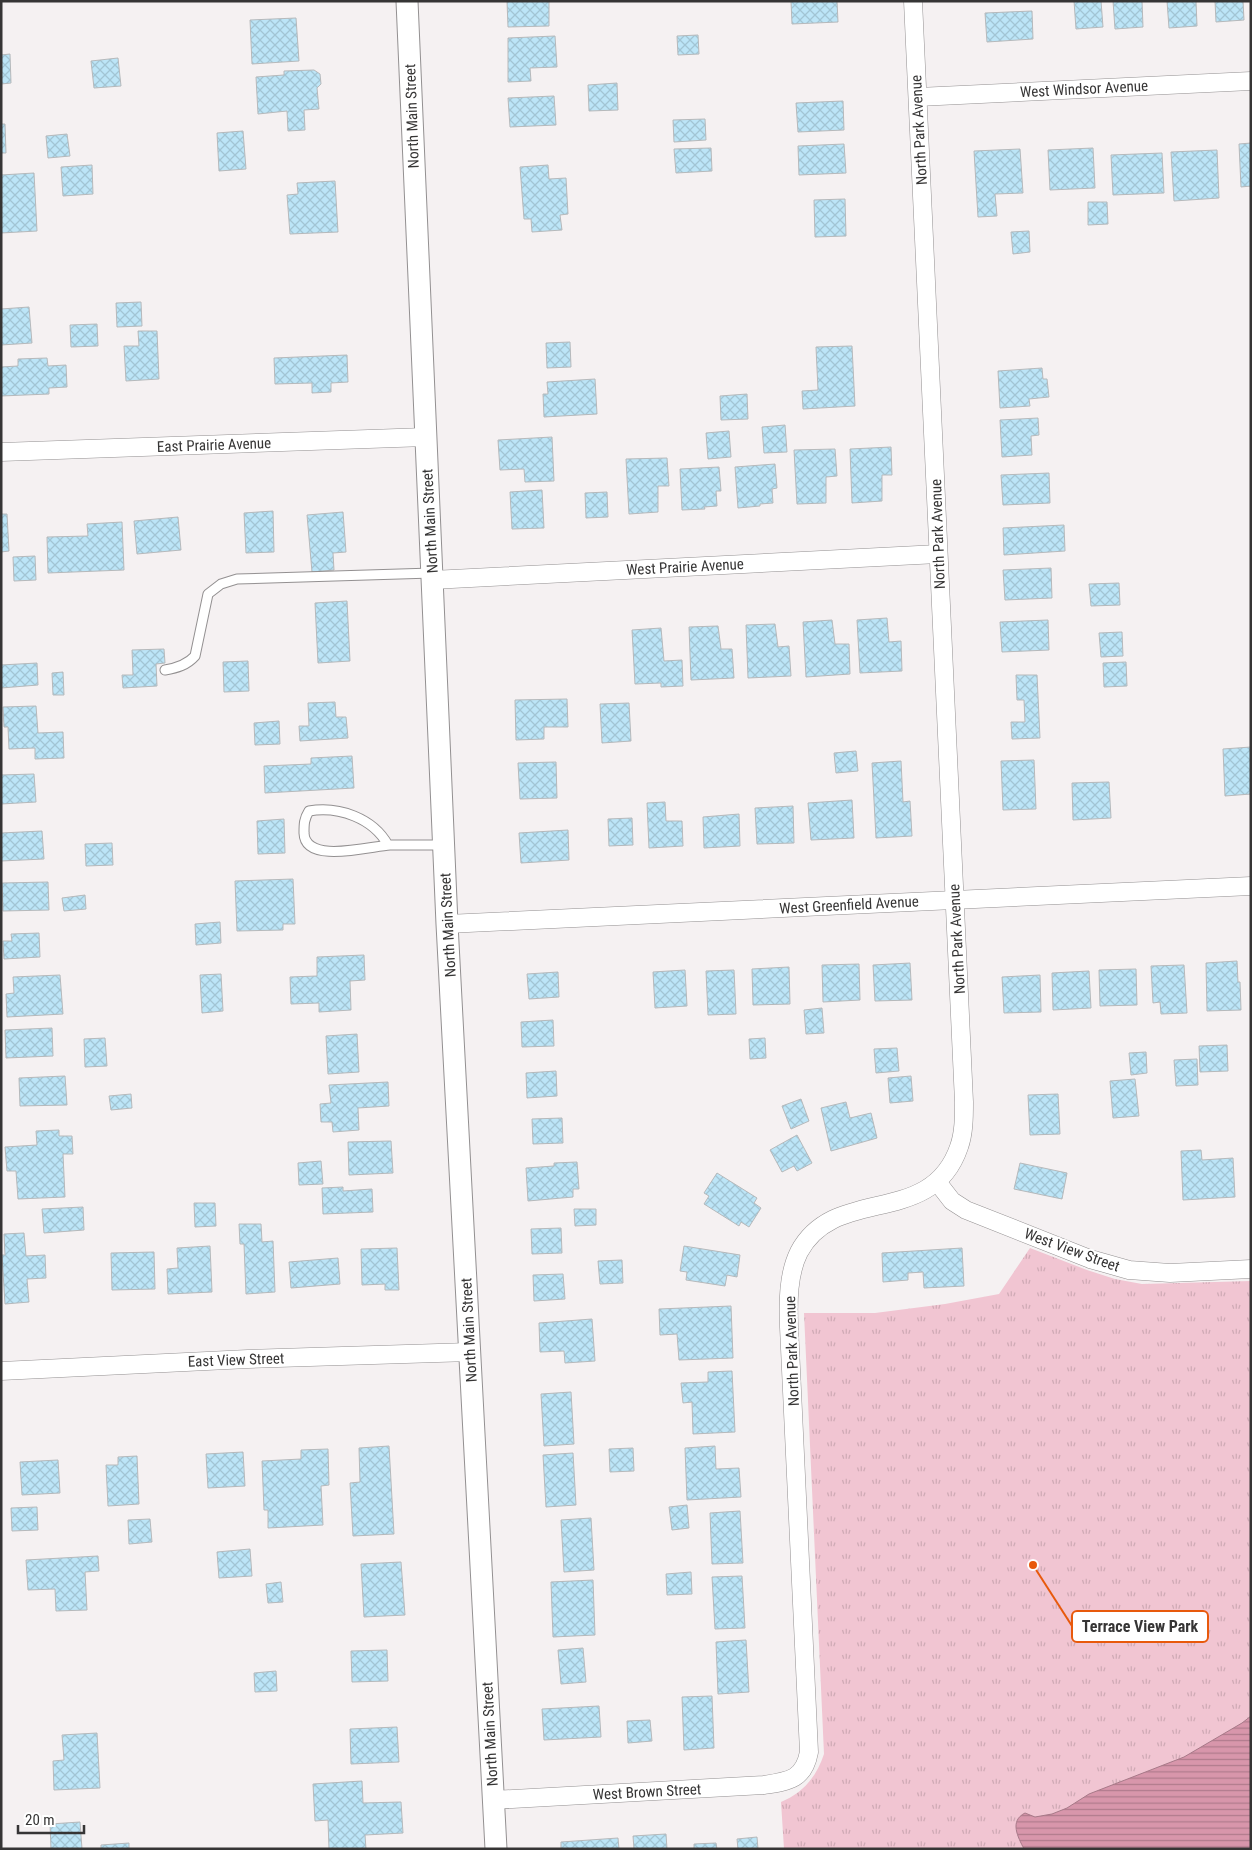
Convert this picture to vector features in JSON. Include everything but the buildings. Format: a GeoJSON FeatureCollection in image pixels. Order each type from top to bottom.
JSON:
{"type":"FeatureCollection","features":[{"type":"Feature","properties":{"kind":"street","name":"North Main Street"},"geometry":{"type":"LineString","coordinates":[[407,1],[447,924],[496,1849]]}},
{"type":"Feature","properties":{"kind":"street","name":"North Park Avenue"},"geometry":{"type":"LineString","coordinates":[[798,1776],[806,1765],[809,1752],[789,1327],[790,1282],[802,1247],[826,1223],[840,1216],[914,1196],[938,1182],[952,1165],[960,1145],[963,1125],[964,1102],[956,900],[913,1]]}},
{"type":"Feature","properties":{"kind":"street","name":"West Windsor Avenue"},"geometry":{"type":"LineString","coordinates":[[918,97],[1251,81]]}},
{"type":"Feature","properties":{"kind":"street","name":"East Prairie Avenue"},"geometry":{"type":"LineString","coordinates":[[1,452],[426,437]]}},
{"type":"Feature","properties":{"kind":"street","name":"West Prairie Avenue"},"geometry":{"type":"LineString","coordinates":[[432,576],[938,554]]}},
{"type":"Feature","properties":{"kind":"street","name":"West Greenfield Avenue"},"geometry":{"type":"LineString","coordinates":[[447,924],[1251,886]]}},
{"type":"Feature","properties":{"kind":"street","name":"West View Street"},"geometry":{"type":"LineString","coordinates":[[938,1182],[952,1201],[966,1210],[1112,1266],[1129,1270],[1170,1273],[1251,1270]]}},
{"type":"Feature","properties":{"kind":"street","name":"East View Street"},"geometry":{"type":"LineString","coordinates":[[1,1371],[470,1352]]}},
{"type":"Feature","properties":{"kind":"street","name":"West Brown Street"},"geometry":{"type":"LineString","coordinates":[[494,1800],[764,1785],[785,1782],[798,1776]]}},
{"type":"Feature","properties":{"kind":"lane"},"geometry":{"type":"LineString","coordinates":[[165,670],[188,664],[195,656],[208,594],[221,584],[237,579],[432,576]]}},
{"type":"Feature","properties":{"kind":"lane"},"geometry":{"type":"LineString","coordinates":[[388,845],[383,835],[366,821],[342,812],[325,809],[309,812],[304,820],[304,837],[312,848],[333,853],[388,845],[444,845]]}},
{"type":"Feature","properties":{"kind":"green space"},"geometry":{"type":"Polygon","coordinates":[[[1030,1248],[1115,1279],[1142,1284],[1251,1281],[1251,1849],[784,1849],[781,1802],[796,1794],[808,1783],[817,1770],[824,1754],[804,1313],[875,1313],[945,1304],[999,1294],[1030,1248]]]}},
{"type":"Feature","properties":{"kind":"shaded area"},"geometry":{"type":"Polygon","coordinates":[[[1251,1716],[1251,1849],[1024,1849],[1017,1834],[1016,1825],[1020,1816],[1025,1813],[1035,1817],[1052,1814],[1067,1808],[1089,1794],[1184,1757],[1251,1716]]]}},
{"type":"Feature","properties":{"kind":"place","name":"Terrace View Park"},"geometry":{"type":"Point","coordinates":[1033,1565]}}]}
